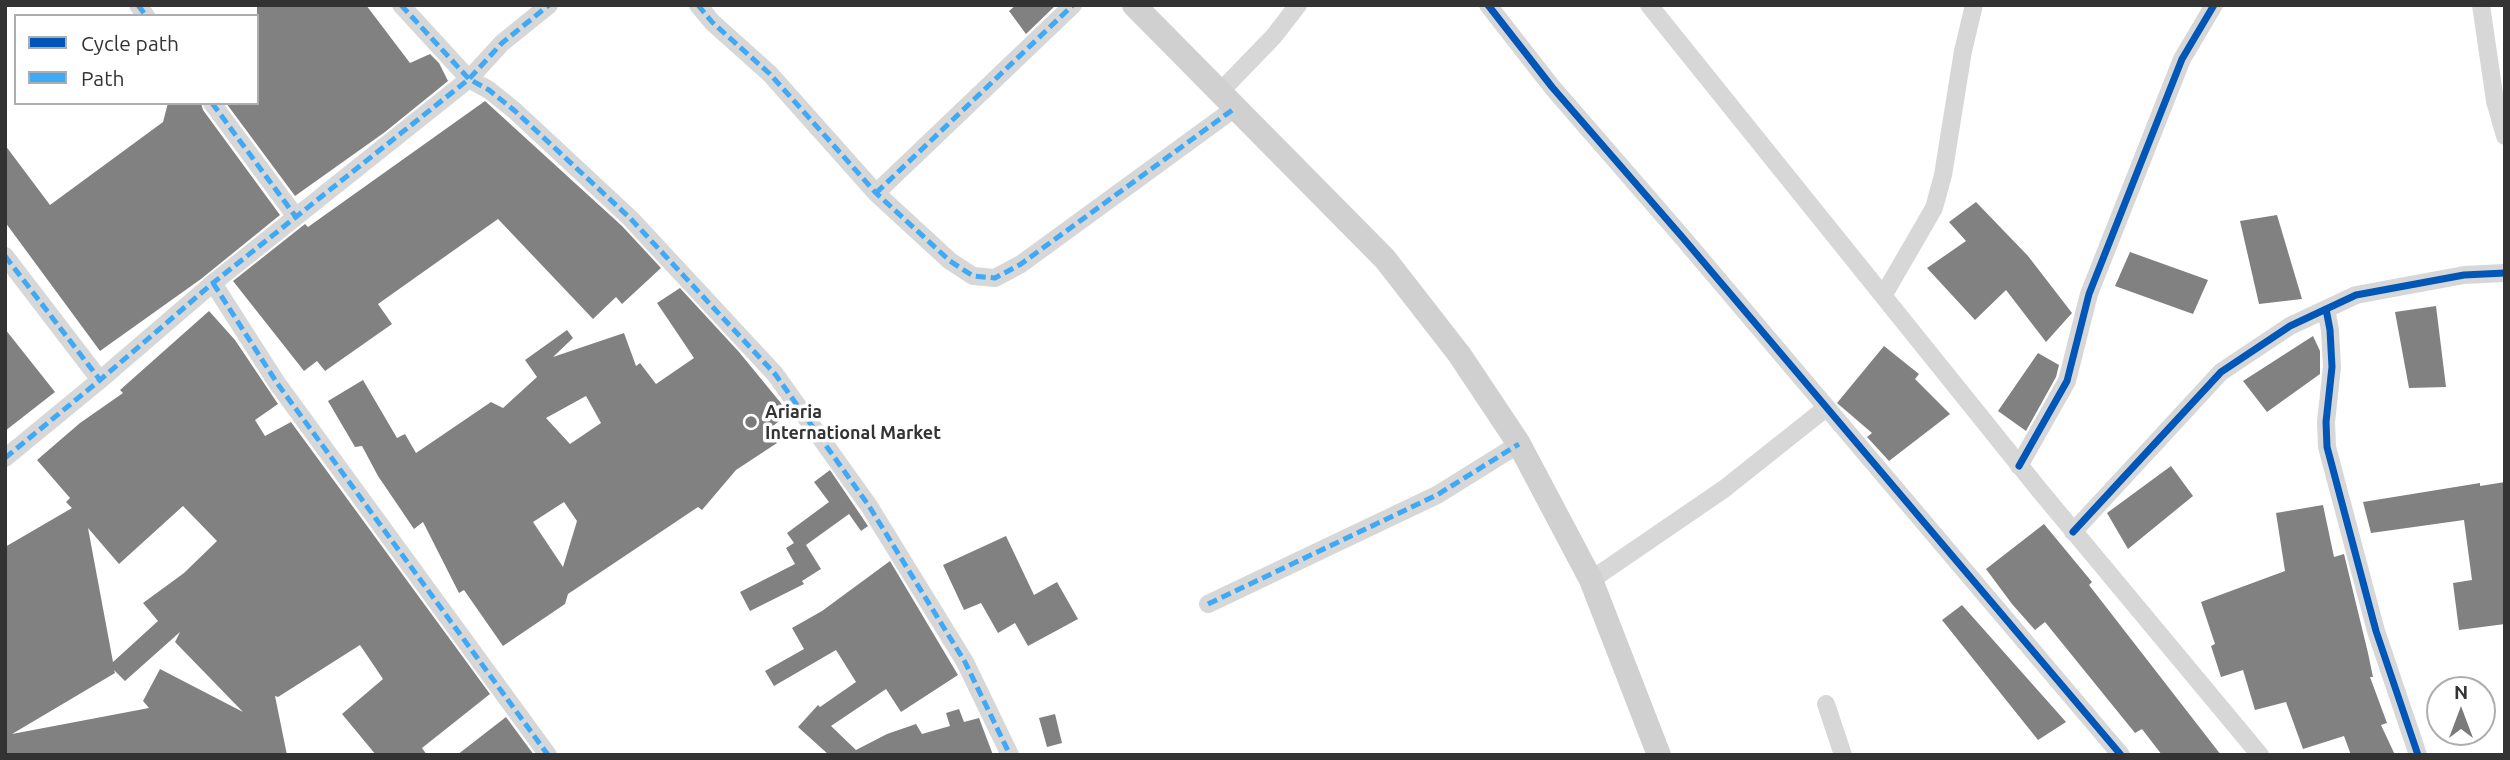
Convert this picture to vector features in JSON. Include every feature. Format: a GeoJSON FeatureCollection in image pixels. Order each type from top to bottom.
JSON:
{"type":"FeatureCollection","features":[{"type":"Feature","properties":{"kind":"main road"},"geometry":{"type":"LineString","coordinates":[[1134,5],[1385,259],[1459,354],[1519,444],[1591,580],[1659,755]]}},
{"type":"Feature","properties":{"kind":"street"},"geometry":{"type":"LineString","coordinates":[[401,5],[469,79],[489,90],[516,111],[630,218],[775,374],[876,517],[965,662],[1010,755]]}},
{"type":"Feature","properties":{"kind":"street"},"geometry":{"type":"LineString","coordinates":[[5,458],[213,283],[469,79],[502,43],[550,5]]}},
{"type":"Feature","properties":{"kind":"street"},"geometry":{"type":"LineString","coordinates":[[698,5],[712,22],[770,74],[876,192],[950,261],[973,276],[995,278],[1021,264],[1227,101],[1298,5]]}},
{"type":"Feature","properties":{"kind":"street"},"geometry":{"type":"LineString","coordinates":[[876,192],[1073,5]]}},
{"type":"Feature","properties":{"kind":"street"},"geometry":{"type":"LineString","coordinates":[[1488,5],[1552,87],[2121,755]]}},
{"type":"Feature","properties":{"kind":"street"},"geometry":{"type":"LineString","coordinates":[[1649,5],[2019,466],[2260,755]]}},
{"type":"Feature","properties":{"kind":"street"},"geometry":{"type":"LineString","coordinates":[[1883,296],[1934,208],[1943,176],[1974,5]]}},
{"type":"Feature","properties":{"kind":"street"},"geometry":{"type":"LineString","coordinates":[[2019,466],[2067,381],[2089,294],[2182,58],[2214,5]]}},
{"type":"Feature","properties":{"kind":"street"},"geometry":{"type":"LineString","coordinates":[[2481,5],[2494,101],[2505,136]]}},
{"type":"Feature","properties":{"kind":"street"},"geometry":{"type":"LineString","coordinates":[[213,105],[296,217]]}},
{"type":"Feature","properties":{"kind":"street"},"geometry":{"type":"LineString","coordinates":[[5,256],[100,380]]}},
{"type":"Feature","properties":{"kind":"street"},"geometry":{"type":"LineString","coordinates":[[2073,532],[2221,372],[2290,326],[2356,295],[2464,275],[2505,273]]}},
{"type":"Feature","properties":{"kind":"street"},"geometry":{"type":"LineString","coordinates":[[213,283],[277,383],[548,755]]}},
{"type":"Feature","properties":{"kind":"street"},"geometry":{"type":"LineString","coordinates":[[2326,309],[2332,366],[2326,422],[2327,447],[2376,631],[2418,755]]}},
{"type":"Feature","properties":{"kind":"street"},"geometry":{"type":"LineString","coordinates":[[1591,580],[1724,489],[1826,408]]}},
{"type":"Feature","properties":{"kind":"street"},"geometry":{"type":"LineString","coordinates":[[1208,604],[1437,495],[1519,444]]}},
{"type":"Feature","properties":{"kind":"street"},"geometry":{"type":"LineString","coordinates":[[1826,704],[1843,755]]}},
{"type":"Feature","properties":{"kind":"building"},"geometry":{"type":"Polygon","coordinates":[[[257,5],[366,5],[410,63],[430,54],[439,63],[448,81],[385,132],[295,196],[227,105],[259,105],[257,5]]]}},
{"type":"Feature","properties":{"kind":"building"},"geometry":{"type":"Polygon","coordinates":[[[1016,5],[1056,5],[1026,34],[1009,11],[1016,5]]]}},
{"type":"Feature","properties":{"kind":"building"},"geometry":{"type":"Polygon","coordinates":[[[485,101],[622,226],[661,268],[622,304],[616,297],[593,319],[498,219],[378,304],[392,324],[325,371],[317,361],[304,371],[233,281],[305,224],[308,227],[485,101]]]}},
{"type":"Feature","properties":{"kind":"building"},"geometry":{"type":"Polygon","coordinates":[[[167,105],[202,105],[280,215],[201,279],[100,351],[5,222],[5,145],[50,205],[163,122],[167,105]]]}},
{"type":"Feature","properties":{"kind":"building"},"geometry":{"type":"Polygon","coordinates":[[[1976,202],[2028,256],[2072,313],[2046,342],[2006,290],[1975,320],[1927,268],[1966,241],[1949,222],[1976,202]]]}},
{"type":"Feature","properties":{"kind":"building"},"geometry":{"type":"Polygon","coordinates":[[[2277,215],[2302,299],[2259,304],[2240,221],[2277,215]]]}},
{"type":"Feature","properties":{"kind":"building"},"geometry":{"type":"Polygon","coordinates":[[[2130,252],[2208,280],[2193,314],[2115,286],[2130,252]]]}},
{"type":"Feature","properties":{"kind":"building"},"geometry":{"type":"Polygon","coordinates":[[[680,288],[739,352],[789,413],[768,430],[777,443],[736,470],[702,510],[698,507],[568,594],[565,604],[503,646],[464,590],[459,593],[423,522],[414,529],[378,476],[362,446],[355,447],[328,401],[363,380],[397,438],[405,434],[416,453],[491,402],[503,408],[537,377],[525,360],[567,330],[573,338],[553,357],[624,333],[636,366],[640,363],[656,384],[694,358],[657,303],[680,288]],[[586,396],[546,418],[570,444],[601,423],[586,396]],[[564,502],[533,522],[563,567],[577,521],[564,502]]]}},
{"type":"Feature","properties":{"kind":"building"},"geometry":{"type":"Polygon","coordinates":[[[2436,306],[2446,387],[2409,388],[2395,312],[2436,306]]]}},
{"type":"Feature","properties":{"kind":"building"},"geometry":{"type":"Polygon","coordinates":[[[209,311],[235,340],[278,404],[255,420],[265,436],[291,422],[490,694],[422,748],[427,755],[376,755],[342,714],[383,679],[360,645],[278,697],[275,696],[287,755],[5,755],[5,547],[72,508],[66,502],[70,498],[37,460],[80,423],[123,393],[120,390],[209,311]],[[183,506],[119,564],[88,528],[113,662],[158,621],[143,603],[184,573],[217,541],[183,506]],[[180,632],[125,681],[114,670],[115,673],[12,734],[149,708],[143,701],[160,669],[243,712],[175,642],[180,632]]]}},
{"type":"Feature","properties":{"kind":"building"},"geometry":{"type":"Polygon","coordinates":[[[5,329],[55,392],[5,431],[5,329]]]}},
{"type":"Feature","properties":{"kind":"building"},"geometry":{"type":"Polygon","coordinates":[[[2313,336],[2320,351],[2320,374],[2267,412],[2243,381],[2313,336]]]}},
{"type":"Feature","properties":{"kind":"building"},"geometry":{"type":"Polygon","coordinates":[[[1884,346],[1919,374],[1915,379],[1950,414],[1889,461],[1867,437],[1872,433],[1837,403],[1884,346]]]}},
{"type":"Feature","properties":{"kind":"building"},"geometry":{"type":"Polygon","coordinates":[[[2038,353],[2059,365],[2056,377],[2026,431],[1998,411],[2038,353]]]}},
{"type":"Feature","properties":{"kind":"building"},"geometry":{"type":"Polygon","coordinates":[[[2171,466],[2193,496],[2128,549],[2107,513],[2171,466]]]}},
{"type":"Feature","properties":{"kind":"building"},"geometry":{"type":"Polygon","coordinates":[[[830,470],[868,526],[861,531],[849,514],[806,545],[821,569],[802,581],[804,584],[750,611],[740,592],[795,564],[786,548],[794,543],[787,533],[829,502],[814,482],[830,470]]]}},
{"type":"Feature","properties":{"kind":"building"},"geometry":{"type":"Polygon","coordinates":[[[2505,482],[2505,624],[2459,630],[2453,583],[2472,580],[2464,520],[2371,533],[2363,502],[2480,483],[2480,486],[2505,482]]]}},
{"type":"Feature","properties":{"kind":"building"},"geometry":{"type":"Polygon","coordinates":[[[2323,505],[2334,557],[2344,554],[2368,653],[2373,677],[2370,677],[2387,723],[2381,725],[2395,755],[2351,755],[2344,736],[2303,749],[2286,702],[2255,710],[2243,670],[2221,677],[2211,646],[2215,644],[2201,602],[2285,571],[2276,513],[2323,505]]]}},
{"type":"Feature","properties":{"kind":"building"},"geometry":{"type":"Polygon","coordinates":[[[2044,524],[2092,582],[2089,585],[2221,755],[2162,755],[2142,729],[2135,733],[2045,622],[2035,630],[2012,604],[1986,569],[2044,524]]]}},
{"type":"Feature","properties":{"kind":"building"},"geometry":{"type":"Polygon","coordinates":[[[1006,536],[1034,595],[1057,582],[1078,619],[1028,646],[1015,623],[998,633],[981,603],[964,610],[943,565],[1006,536]]]}},
{"type":"Feature","properties":{"kind":"building"},"geometry":{"type":"Polygon","coordinates":[[[890,561],[958,675],[901,712],[886,689],[831,726],[856,750],[887,734],[916,724],[922,734],[950,726],[946,713],[959,709],[964,722],[979,718],[993,755],[829,755],[798,727],[818,705],[820,707],[856,682],[836,650],[774,686],[765,671],[804,649],[792,628],[822,611],[890,561]]]}},
{"type":"Feature","properties":{"kind":"building"},"geometry":{"type":"Polygon","coordinates":[[[1962,605],[2066,722],[2038,740],[1942,620],[1962,605]]]}},
{"type":"Feature","properties":{"kind":"building"},"geometry":{"type":"Polygon","coordinates":[[[1055,714],[1062,743],[1047,747],[1039,718],[1055,714]]]}},
{"type":"Feature","properties":{"kind":"building"},"geometry":{"type":"Polygon","coordinates":[[[506,717],[534,755],[457,755],[506,717]]]}},
{"type":"Feature","properties":{"kind":"marked path"},"geometry":{"type":"LineString","coordinates":[[138,5],[145,14]]}},
{"type":"Feature","properties":{"kind":"marked path"},"geometry":{"type":"LineString","coordinates":[[401,5],[469,79],[489,90],[515,111],[630,218],[775,374],[869,506],[965,662],[1010,755]]}},
{"type":"Feature","properties":{"kind":"marked path"},"geometry":{"type":"LineString","coordinates":[[5,458],[213,283],[469,79],[502,43],[549,5]]}},
{"type":"Feature","properties":{"kind":"marked path"},"geometry":{"type":"LineString","coordinates":[[698,5],[712,22],[770,74],[876,193],[950,261],[973,276],[995,278],[1021,264],[1235,108]]}},
{"type":"Feature","properties":{"kind":"marked path"},"geometry":{"type":"LineString","coordinates":[[876,193],[1073,5]]}},
{"type":"Feature","properties":{"kind":"marked path"},"geometry":{"type":"LineString","coordinates":[[213,105],[296,217]]}},
{"type":"Feature","properties":{"kind":"marked path"},"geometry":{"type":"LineString","coordinates":[[5,256],[100,380]]}},
{"type":"Feature","properties":{"kind":"marked path"},"geometry":{"type":"LineString","coordinates":[[213,283],[277,383],[548,755]]}},
{"type":"Feature","properties":{"kind":"marked path"},"geometry":{"type":"LineString","coordinates":[[1208,604],[1437,495],[1519,444]]}},
{"type":"Feature","properties":{"kind":"cycle path"},"geometry":{"type":"LineString","coordinates":[[1488,5],[1552,87],[2121,755]]}},
{"type":"Feature","properties":{"kind":"cycle path"},"geometry":{"type":"LineString","coordinates":[[2019,466],[2067,381],[2089,294],[2182,59],[2214,5]]}},
{"type":"Feature","properties":{"kind":"cycle path"},"geometry":{"type":"LineString","coordinates":[[2073,532],[2221,372],[2290,326],[2356,295],[2464,275],[2505,273]]}},
{"type":"Feature","properties":{"kind":"cycle path"},"geometry":{"type":"LineString","coordinates":[[2326,309],[2332,367],[2326,422],[2327,447],[2376,631],[2418,755]]}},
{"type":"Feature","properties":{"kind":"place","name":"Ariaria International Market"},"geometry":{"type":"Point","coordinates":[751,422]}}]}
